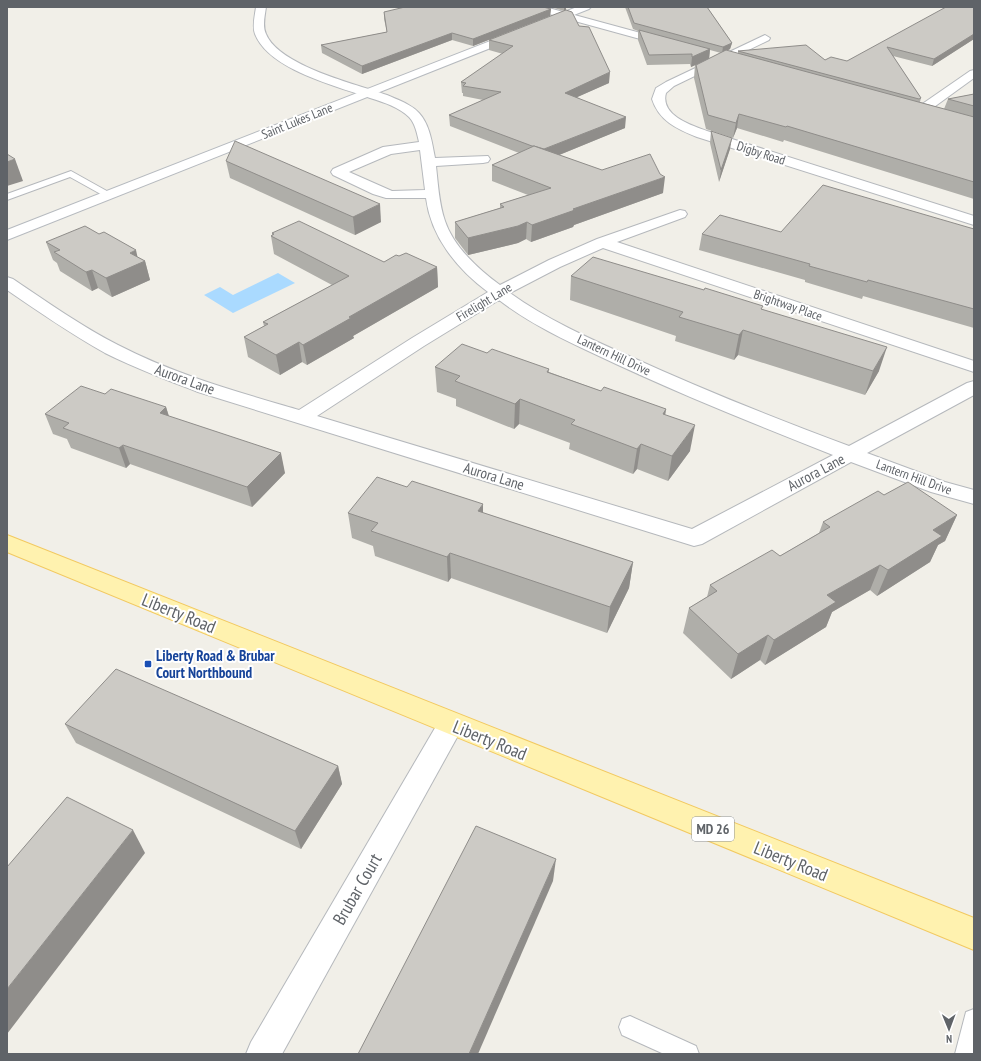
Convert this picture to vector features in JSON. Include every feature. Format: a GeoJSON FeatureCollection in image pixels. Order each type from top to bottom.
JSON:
{"type":"FeatureCollection","features":[{"type":"Feature","properties":{"kind":"main road","name":"Liberty Road"},"geometry":{"type":"LineString","coordinates":[[7,543],[451,724],[974,934]]}},
{"type":"Feature","properties":{"kind":"street","name":"Lantern Hill Drive"},"geometry":{"type":"LineString","coordinates":[[261,7],[259,24],[260,33],[265,44],[285,61],[396,103],[415,116],[420,124],[425,145],[437,220],[446,239],[472,271],[498,293],[528,312],[571,335],[633,365],[703,396],[851,454],[974,498]]}},
{"type":"Feature","properties":{"kind":"street"},"geometry":{"type":"LineString","coordinates":[[534,7],[677,46]]}},
{"type":"Feature","properties":{"kind":"street","name":"Saint Lukes Lane"},"geometry":{"type":"LineString","coordinates":[[7,235],[586,7]]}},
{"type":"Feature","properties":{"kind":"street","name":"Digby Road"},"geometry":{"type":"LineString","coordinates":[[765,38],[670,84],[660,91],[658,99],[664,114],[684,127],[702,134],[974,221]]}},
{"type":"Feature","properties":{"kind":"street"},"geometry":{"type":"LineString","coordinates":[[707,54],[738,62]]}},
{"type":"Feature","properties":{"kind":"street"},"geometry":{"type":"LineString","coordinates":[[933,116],[915,111],[974,73]]}},
{"type":"Feature","properties":{"kind":"street"},"geometry":{"type":"LineString","coordinates":[[425,145],[388,150],[338,172],[378,191],[391,195],[432,194]]}},
{"type":"Feature","properties":{"kind":"street"},"geometry":{"type":"LineString","coordinates":[[428,163],[482,159]]}},
{"type":"Feature","properties":{"kind":"street","name":"Firelight Lane"},"geometry":{"type":"LineString","coordinates":[[302,417],[498,293],[545,268],[602,242],[680,214]]}},
{"type":"Feature","properties":{"kind":"street","name":"Brightway Place"},"geometry":{"type":"LineString","coordinates":[[602,242],[974,367]]}},
{"type":"Feature","properties":{"kind":"street","name":"Aurora Lane"},"geometry":{"type":"LineString","coordinates":[[7,282],[54,314],[100,342],[145,364],[205,388],[694,538],[974,386]]}},
{"type":"Feature","properties":{"kind":"street","name":"Brubar Court"},"geometry":{"type":"LineString","coordinates":[[262,1054],[451,724]]}},
{"type":"Feature","properties":{"kind":"lane"},"geometry":{"type":"LineString","coordinates":[[7,197],[71,174],[109,195]]}},
{"type":"Feature","properties":{"kind":"lane"},"geometry":{"type":"LineString","coordinates":[[966,1054],[974,1020]]}},
{"type":"Feature","properties":{"kind":"lane"},"geometry":{"type":"LineString","coordinates":[[630,1027],[688,1054]]}},
{"type":"Feature","properties":{"kind":"water"},"geometry":{"type":"Polygon","coordinates":[[[278,273],[295,283],[233,313],[204,295],[220,287],[233,295],[278,273]]]}},
{"type":"Feature","properties":{"kind":"building"},"geometry":{"type":"Polygon","coordinates":[[[405,7],[543,7],[551,9],[473,39],[452,33],[362,66],[321,45],[387,32],[384,12],[405,7]]]}},
{"type":"Feature","properties":{"kind":"building"},"geometry":{"type":"Polygon","coordinates":[[[628,7],[707,7],[732,43],[723,47],[634,23],[628,7]]]}},
{"type":"Feature","properties":{"kind":"building"},"geometry":{"type":"Polygon","coordinates":[[[946,7],[974,7],[974,34],[934,59],[887,47],[921,98],[919,99],[738,51],[806,45],[825,60],[831,57],[847,61],[946,7]]]}},
{"type":"Feature","properties":{"kind":"building"},"geometry":{"type":"Polygon","coordinates":[[[566,10],[572,12],[579,26],[589,27],[610,72],[565,93],[626,117],[544,149],[532,146],[449,115],[501,92],[463,86],[466,83],[461,82],[513,46],[489,40],[566,10]]]}},
{"type":"Feature","properties":{"kind":"building"},"geometry":{"type":"Polygon","coordinates":[[[639,30],[710,49],[692,57],[692,54],[649,55],[639,30]]]}},
{"type":"Feature","properties":{"kind":"building"},"geometry":{"type":"Polygon","coordinates":[[[726,50],[974,117],[974,182],[787,126],[786,127],[739,114],[736,123],[708,115],[696,65],[726,50]]]}},
{"type":"Feature","properties":{"kind":"building"},"geometry":{"type":"Polygon","coordinates":[[[974,94],[974,106],[948,99],[974,94]]]}},
{"type":"Feature","properties":{"kind":"building"},"geometry":{"type":"Polygon","coordinates":[[[711,131],[732,138],[721,170],[711,131]]]}},
{"type":"Feature","properties":{"kind":"building"},"geometry":{"type":"Polygon","coordinates":[[[235,141],[380,204],[353,217],[226,161],[235,141]]]}},
{"type":"Feature","properties":{"kind":"building"},"geometry":{"type":"Polygon","coordinates":[[[534,146],[602,170],[650,154],[660,174],[665,177],[532,225],[527,222],[518,226],[468,238],[455,222],[504,207],[500,204],[551,188],[492,165],[534,146]]]}},
{"type":"Feature","properties":{"kind":"building"},"geometry":{"type":"Polygon","coordinates":[[[7,154],[15,159],[7,162],[7,154]]]}},
{"type":"Feature","properties":{"kind":"building"},"geometry":{"type":"Polygon","coordinates":[[[823,185],[974,229],[974,309],[868,280],[867,282],[809,266],[810,264],[702,234],[720,215],[781,232],[823,185]]]}},
{"type":"Feature","properties":{"kind":"building"},"geometry":{"type":"Polygon","coordinates":[[[299,221],[384,262],[396,255],[399,256],[406,253],[437,267],[303,345],[299,342],[276,355],[244,337],[268,324],[263,322],[349,276],[271,236],[274,234],[272,233],[299,221]]]}},
{"type":"Feature","properties":{"kind":"building"},"geometry":{"type":"Polygon","coordinates":[[[85,226],[99,234],[104,232],[136,250],[130,253],[145,261],[106,278],[92,270],[86,272],[54,252],[60,250],[46,242],[85,226]]]}},
{"type":"Feature","properties":{"kind":"building"},"geometry":{"type":"Polygon","coordinates":[[[593,257],[704,290],[705,288],[763,306],[761,309],[887,347],[873,371],[743,330],[739,335],[679,317],[683,312],[571,276],[593,257]]]}},
{"type":"Feature","properties":{"kind":"building"},"geometry":{"type":"Polygon","coordinates":[[[462,344],[487,353],[492,349],[549,369],[547,372],[601,391],[604,387],[666,409],[663,414],[695,425],[672,456],[641,444],[637,449],[571,424],[575,420],[520,399],[515,404],[455,381],[460,376],[435,367],[462,344]]]}},
{"type":"Feature","properties":{"kind":"building"},"geometry":{"type":"Polygon","coordinates":[[[81,386],[105,394],[111,389],[166,407],[160,413],[281,453],[247,487],[123,445],[119,448],[63,428],[69,423],[45,414],[81,386]]]}},
{"type":"Feature","properties":{"kind":"building"},"geometry":{"type":"Polygon","coordinates":[[[377,477],[407,487],[412,481],[483,504],[478,511],[633,562],[610,607],[450,553],[447,557],[371,531],[378,523],[348,513],[377,477]]]}},
{"type":"Feature","properties":{"kind":"building"},"geometry":{"type":"Polygon","coordinates":[[[908,482],[957,515],[933,530],[942,536],[888,570],[880,565],[827,595],[836,602],[774,640],[768,635],[738,654],[689,608],[717,591],[710,585],[772,550],[780,556],[830,527],[823,522],[878,491],[884,495],[908,482]]]}},
{"type":"Feature","properties":{"kind":"building"},"geometry":{"type":"Polygon","coordinates":[[[116,669],[338,766],[295,831],[65,724],[116,669]]]}},
{"type":"Feature","properties":{"kind":"building"},"geometry":{"type":"Polygon","coordinates":[[[67,797],[133,830],[7,989],[7,867],[67,797]]]}},
{"type":"Feature","properties":{"kind":"building"},"geometry":{"type":"Polygon","coordinates":[[[476,826],[556,859],[469,1054],[358,1054],[476,826]]]}},
{"type":"Feature","properties":{"kind":"place","name":"Liberty Road & Brubar Court Northbound"},"geometry":{"type":"Point","coordinates":[148,664]}}]}
